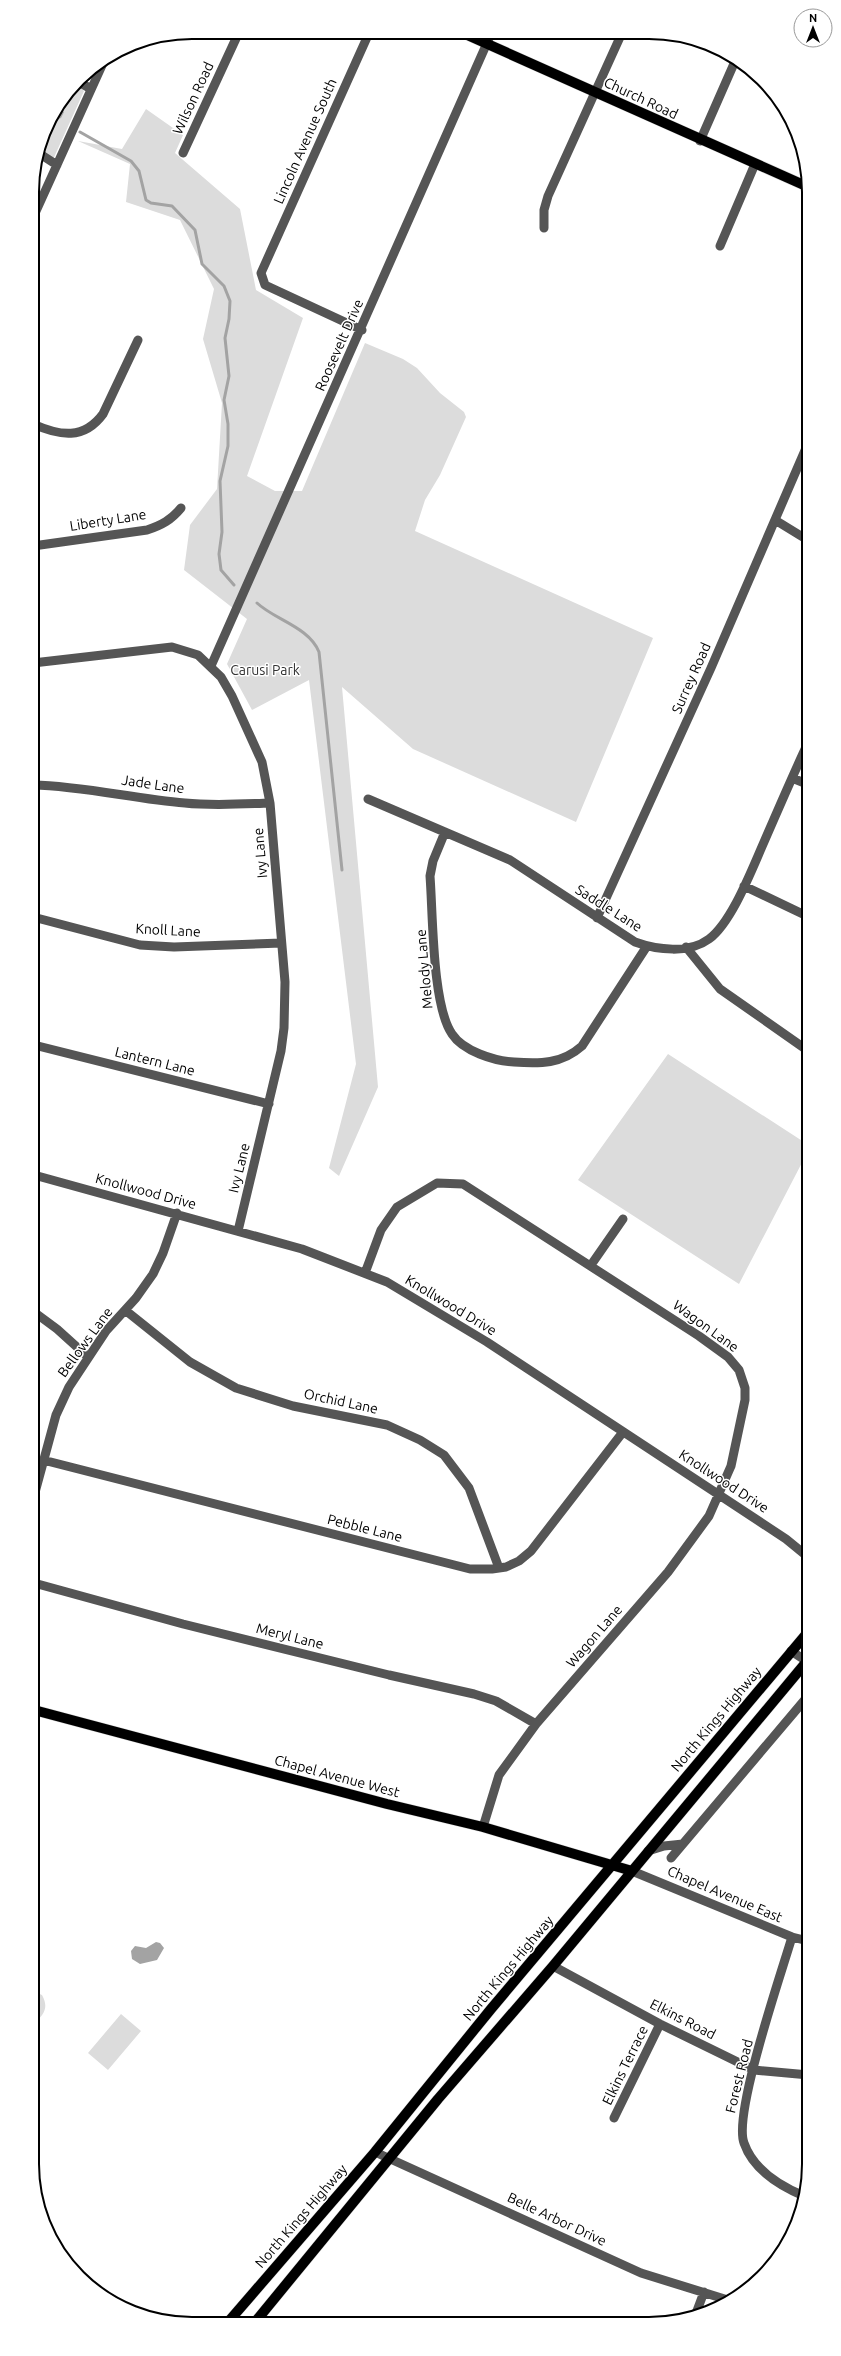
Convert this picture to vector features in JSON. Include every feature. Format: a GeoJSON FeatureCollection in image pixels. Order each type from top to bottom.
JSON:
{"type":"FeatureCollection","features":[{"type":"Feature","properties":{"kind":"main road","name":"Church Road"},"geometry":{"type":"LineString","coordinates":[[489,39],[595,92],[802,184]]}},
{"type":"Feature","properties":{"kind":"main road","name":"North Kings Highway"},"geometry":{"type":"LineString","coordinates":[[233,2317],[375,2152],[802,1639]]}},
{"type":"Feature","properties":{"kind":"main road"},"geometry":{"type":"LineString","coordinates":[[259,2317],[438,2099],[552,1966],[802,1668]]}},
{"type":"Feature","properties":{"kind":"main road","name":"Chapel Avenue West"},"geometry":{"type":"LineString","coordinates":[[39,1711],[380,1802],[483,1827],[632,1871]]}},
{"type":"Feature","properties":{"kind":"street","name":"Wilson Road"},"geometry":{"type":"LineString","coordinates":[[183,153],[237,39]]}},
{"type":"Feature","properties":{"kind":"street","name":"Lincoln Avenue South"},"geometry":{"type":"LineString","coordinates":[[362,330],[265,285],[261,273],[366,39]]}},
{"type":"Feature","properties":{"kind":"street","name":"Roosevelt Drive"},"geometry":{"type":"LineString","coordinates":[[211,666],[362,330],[489,39]]}},
{"type":"Feature","properties":{"kind":"street"},"geometry":{"type":"LineString","coordinates":[[544,228],[544,210],[548,196],[619,39]]}},
{"type":"Feature","properties":{"kind":"street"},"geometry":{"type":"LineString","coordinates":[[700,140],[734,65]]}},
{"type":"Feature","properties":{"kind":"street"},"geometry":{"type":"LineString","coordinates":[[39,205],[100,71]]}},
{"type":"Feature","properties":{"kind":"street"},"geometry":{"type":"LineString","coordinates":[[83,85],[91,89]]}},
{"type":"Feature","properties":{"kind":"street"},"geometry":{"type":"LineString","coordinates":[[43,156],[57,165]]}},
{"type":"Feature","properties":{"kind":"street"},"geometry":{"type":"LineString","coordinates":[[720,246],[755,164]]}},
{"type":"Feature","properties":{"kind":"street"},"geometry":{"type":"LineString","coordinates":[[39,427],[63,433],[77,433],[89,430],[103,414],[138,340]]}},
{"type":"Feature","properties":{"kind":"street","name":"Surrey Road"},"geometry":{"type":"LineString","coordinates":[[597,918],[802,457]]}},
{"type":"Feature","properties":{"kind":"street","name":"Liberty Lane"},"geometry":{"type":"LineString","coordinates":[[39,545],[147,530],[163,525],[173,518],[181,508]]}},
{"type":"Feature","properties":{"kind":"street"},"geometry":{"type":"LineString","coordinates":[[775,520],[802,537]]}},
{"type":"Feature","properties":{"kind":"street","name":"Ivy Lane"},"geometry":{"type":"LineString","coordinates":[[39,662],[161,647],[190,651],[211,666],[232,696],[262,762],[270,803],[282,943],[285,982],[284,1028],[282,1051],[238,1230]]}},
{"type":"Feature","properties":{"kind":"street","name":"Saddle Lane"},"geometry":{"type":"LineString","coordinates":[[368,799],[510,860],[635,942],[648,946],[673,949],[686,947],[709,939],[723,923],[744,886],[802,756]]}},
{"type":"Feature","properties":{"kind":"street"},"geometry":{"type":"LineString","coordinates":[[792,778],[802,782]]}},
{"type":"Feature","properties":{"kind":"street","name":"Jade Lane"},"geometry":{"type":"LineString","coordinates":[[39,785],[57,786],[184,803],[226,805],[270,803]]}},
{"type":"Feature","properties":{"kind":"street","name":"Melody Lane"},"geometry":{"type":"LineString","coordinates":[[445,832],[433,861],[430,876],[440,1006],[452,1034],[472,1050],[498,1059],[515,1062],[549,1062],[568,1057],[582,1046],[648,946]]}},
{"type":"Feature","properties":{"kind":"street"},"geometry":{"type":"LineString","coordinates":[[744,886],[802,914]]}},
{"type":"Feature","properties":{"kind":"street","name":"Knoll Lane"},"geometry":{"type":"LineString","coordinates":[[39,918],[140,945],[174,947],[282,943]]}},
{"type":"Feature","properties":{"kind":"street"},"geometry":{"type":"LineString","coordinates":[[686,947],[720,989],[802,1046]]}},
{"type":"Feature","properties":{"kind":"street","name":"Lantern Lane"},"geometry":{"type":"LineString","coordinates":[[39,1046],[269,1104]]}},
{"type":"Feature","properties":{"kind":"street","name":"Knollwood Drive"},"geometry":{"type":"LineString","coordinates":[[39,1176],[177,1213],[302,1249],[387,1282],[487,1342],[786,1539],[802,1552]]}},
{"type":"Feature","properties":{"kind":"street","name":"Wagon Lane"},"geometry":{"type":"LineString","coordinates":[[366,1273],[381,1230],[397,1207],[437,1183],[463,1184],[591,1265],[699,1336],[728,1357],[739,1370],[744,1388],[745,1400],[731,1466],[710,1516],[668,1572],[536,1724],[499,1775],[483,1827]]}},
{"type":"Feature","properties":{"kind":"street","name":"Bellows Lane"},"geometry":{"type":"LineString","coordinates":[[39,1476],[56,1415],[88,1357],[153,1274],[163,1253],[177,1213]]}},
{"type":"Feature","properties":{"kind":"street"},"geometry":{"type":"LineString","coordinates":[[591,1265],[623,1219]]}},
{"type":"Feature","properties":{"kind":"street","name":"Orchid Lane"},"geometry":{"type":"LineString","coordinates":[[125,1310],[190,1362],[236,1388],[294,1406],[387,1425],[420,1440],[444,1455],[469,1488],[499,1568]]}},
{"type":"Feature","properties":{"kind":"street"},"geometry":{"type":"LineString","coordinates":[[39,1316],[57,1329],[88,1357]]}},
{"type":"Feature","properties":{"kind":"street","name":"Pebble Lane"},"geometry":{"type":"LineString","coordinates":[[43,1460],[470,1569],[499,1568],[519,1561],[531,1551],[623,1432]]}},
{"type":"Feature","properties":{"kind":"street","name":"Meryl Lane"},"geometry":{"type":"LineString","coordinates":[[39,1584],[183,1624],[389,1675],[474,1694],[496,1701],[536,1724]]}},
{"type":"Feature","properties":{"kind":"street"},"geometry":{"type":"LineString","coordinates":[[791,1651],[802,1657]]}},
{"type":"Feature","properties":{"kind":"street"},"geometry":{"type":"LineString","coordinates":[[671,1858],[802,1703]]}},
{"type":"Feature","properties":{"kind":"street"},"geometry":{"type":"LineString","coordinates":[[648,1851],[664,1846],[683,1844]]}},
{"type":"Feature","properties":{"kind":"street","name":"Chapel Avenue East"},"geometry":{"type":"LineString","coordinates":[[632,1871],[792,1937],[802,1940]]}},
{"type":"Feature","properties":{"kind":"street","name":"Forest Road"},"geometry":{"type":"LineString","coordinates":[[792,1937],[754,2070],[742,2118],[744,2144],[761,2169],[786,2189],[799,2194]]}},
{"type":"Feature","properties":{"kind":"street","name":"Elkins Road"},"geometry":{"type":"LineString","coordinates":[[552,1966],[660,2024],[754,2070],[802,2074]]}},
{"type":"Feature","properties":{"kind":"street","name":"Elkins Terrace"},"geometry":{"type":"LineString","coordinates":[[614,2118],[660,2024]]}},
{"type":"Feature","properties":{"kind":"street","name":"Belle Arbor Drive"},"geometry":{"type":"LineString","coordinates":[[375,2152],[641,2272],[723,2298]]}},
{"type":"Feature","properties":{"kind":"street"},"geometry":{"type":"LineString","coordinates":[[697,2309],[704,2292]]}},
{"type":"Feature","properties":{"kind":"green space"},"geometry":{"type":"Polygon","coordinates":[[[80,88],[84,91],[51,164],[43,158],[47,143],[59,115],[80,88]]]}},
{"type":"Feature","properties":{"kind":"green space","name":"Carusi Park"},"geometry":{"type":"Polygon","coordinates":[[[146,109],[183,135],[175,153],[240,209],[256,290],[303,318],[247,476],[275,491],[302,491],[365,343],[403,359],[417,368],[440,393],[464,412],[466,417],[440,475],[425,500],[415,531],[653,638],[576,822],[413,749],[342,687],[378,1087],[339,1176],[329,1168],[356,1064],[309,680],[252,710],[227,664],[247,619],[184,570],[190,525],[217,489],[222,403],[203,339],[214,289],[180,220],[126,202],[130,164],[78,141],[122,149],[146,109]]]}},
{"type":"Feature","properties":{"kind":"green space"},"geometry":{"type":"Polygon","coordinates":[[[668,1054],[802,1141],[802,1163],[739,1284],[578,1180],[668,1054]]]}},
{"type":"Feature","properties":{"kind":"green space"},"geometry":{"type":"Polygon","coordinates":[[[39,1994],[42,1995],[45,2004],[39,2019],[39,1994]]]}},
{"type":"Feature","properties":{"kind":"green space"},"geometry":{"type":"Polygon","coordinates":[[[121,2014],[141,2031],[108,2070],[88,2053],[121,2014]]]}},
{"type":"Feature","properties":{"kind":"shaded area"},"geometry":{"type":"Polygon","coordinates":[[[62,111],[64,112],[61,118],[57,120],[62,111]]]}},
{"type":"Feature","properties":{"kind":"shaded area"},"geometry":{"type":"Polygon","coordinates":[[[156,1942],[160,1943],[164,1948],[157,1960],[140,1964],[132,1959],[131,1951],[135,1946],[146,1948],[156,1942]]]}},
{"type":"Feature","properties":{"kind":"waterway"},"geometry":{"type":"LineString","coordinates":[[80,132],[131,161],[139,171],[146,200],[151,203],[172,206],[195,230],[202,264],[224,286],[230,301],[229,319],[225,338],[229,376],[224,400],[228,424],[228,446],[220,481],[222,532],[219,554],[221,570],[234,585]]}},
{"type":"Feature","properties":{"kind":"waterway"},"geometry":{"type":"LineString","coordinates":[[257,603],[264,609],[308,636],[319,652],[342,870]]}}]}
